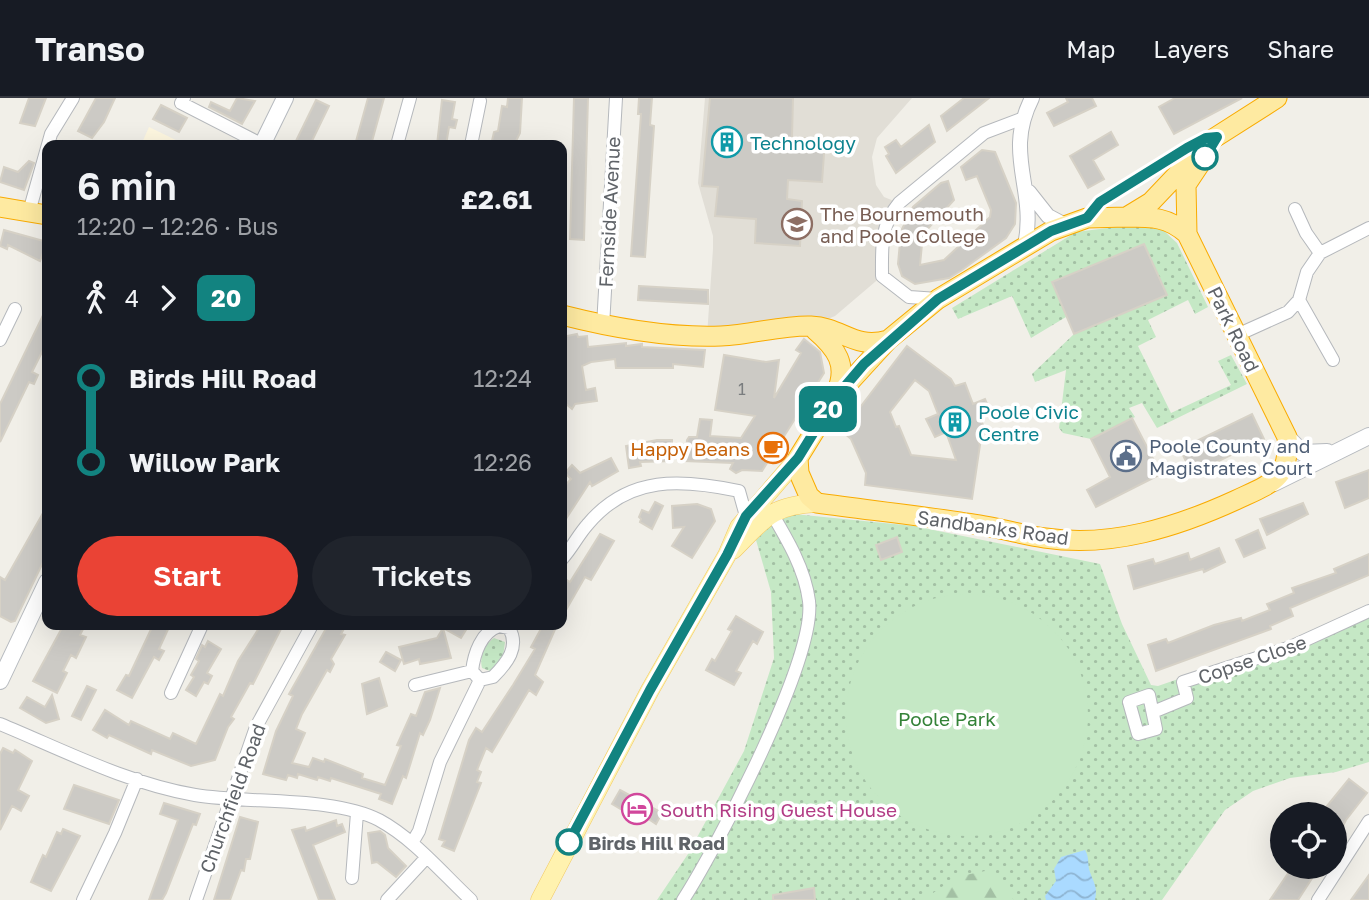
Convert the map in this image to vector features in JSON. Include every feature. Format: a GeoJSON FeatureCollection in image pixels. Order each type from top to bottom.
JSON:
{"type":"FeatureCollection","features":[{"type":"Feature","properties":{"kind":"highway"},"geometry":{"type":"LineString","coordinates":[[1127,217],[1151,202],[1196,153],[1277,98]]}},
{"type":"Feature","properties":{"kind":"highway"},"geometry":{"type":"LineString","coordinates":[[1187,233],[1186,185],[1217,137]]}},
{"type":"Feature","properties":{"kind":"highway"},"geometry":{"type":"LineString","coordinates":[[0,207],[38,214]]}},
{"type":"Feature","properties":{"kind":"highway"},"geometry":{"type":"LineString","coordinates":[[835,398],[888,340],[938,299],[1065,225],[1087,218],[1159,217],[1174,222],[1187,233]]}},
{"type":"Feature","properties":{"kind":"highway","name":"Park Road"},"geometry":{"type":"LineString","coordinates":[[1187,233],[1287,437]]}},
{"type":"Feature","properties":{"kind":"highway"},"geometry":{"type":"LineString","coordinates":[[567,316],[603,326],[723,336],[811,326],[862,343],[888,340]]}},
{"type":"Feature","properties":{"kind":"highway"},"geometry":{"type":"LineString","coordinates":[[811,326],[833,346],[841,359],[841,384],[835,398],[798,458],[799,473],[811,496]]}},
{"type":"Feature","properties":{"kind":"highway"},"geometry":{"type":"LineString","coordinates":[[1272,484],[1286,465],[1287,437]]}},
{"type":"Feature","properties":{"kind":"highway","name":"Sandbanks Road"},"geometry":{"type":"LineString","coordinates":[[811,496],[1047,538],[1091,540],[1134,536],[1167,527],[1198,517],[1272,484]]}},
{"type":"Feature","properties":{"kind":"main road"},"geometry":{"type":"LineString","coordinates":[[264,140],[285,98]]}},
{"type":"Feature","properties":{"kind":"main road","name":"Sandbanks Road"},"geometry":{"type":"LineString","coordinates":[[1272,484],[1369,436]]}},
{"type":"Feature","properties":{"kind":"main road","name":"Sandbanks Road"},"geometry":{"type":"LineString","coordinates":[[1287,437],[1303,453],[1339,450]]}},
{"type":"Feature","properties":{"kind":"main road"},"geometry":{"type":"LineString","coordinates":[[540,900],[650,690],[727,555],[746,516],[798,458]]}},
{"type":"Feature","properties":{"kind":"main road"},"geometry":{"type":"LineString","coordinates":[[727,555],[771,512],[811,496]]}},
{"type":"Feature","properties":{"kind":"main road"},"geometry":{"type":"LineString","coordinates":[[0,681],[42,593]]}},
{"type":"Feature","properties":{"kind":"street"},"geometry":{"type":"LineString","coordinates":[[50,140],[73,98]]}},
{"type":"Feature","properties":{"kind":"street"},"geometry":{"type":"LineString","coordinates":[[184,98],[181,103],[252,140]]}},
{"type":"Feature","properties":{"kind":"street"},"geometry":{"type":"LineString","coordinates":[[398,140],[410,98]]}},
{"type":"Feature","properties":{"kind":"street","name":"Fernside Avenue"},"geometry":{"type":"LineString","coordinates":[[603,326],[616,98]]}},
{"type":"Feature","properties":{"kind":"street"},"geometry":{"type":"LineString","coordinates":[[1025,246],[1030,211],[1018,153],[1021,119],[1032,98]]}},
{"type":"Feature","properties":{"kind":"street"},"geometry":{"type":"LineString","coordinates":[[472,140],[480,101]]}},
{"type":"Feature","properties":{"kind":"street"},"geometry":{"type":"LineString","coordinates":[[938,299],[909,298],[882,276],[882,232],[888,217],[899,203],[984,133],[1021,119]]}},
{"type":"Feature","properties":{"kind":"street"},"geometry":{"type":"LineString","coordinates":[[1087,218],[1100,202],[1187,148]]}},
{"type":"Feature","properties":{"kind":"street"},"geometry":{"type":"LineString","coordinates":[[1026,188],[1048,216],[1065,225]]}},
{"type":"Feature","properties":{"kind":"street"},"geometry":{"type":"LineString","coordinates":[[38,214],[42,189]]}},
{"type":"Feature","properties":{"kind":"street"},"geometry":{"type":"LineString","coordinates":[[1296,209],[1306,233],[1320,253]]}},
{"type":"Feature","properties":{"kind":"street"},"geometry":{"type":"LineString","coordinates":[[1237,335],[1288,312],[1299,300],[1307,272],[1320,253],[1369,228]]}},
{"type":"Feature","properties":{"kind":"street"},"geometry":{"type":"LineString","coordinates":[[1299,300],[1334,360]]}},
{"type":"Feature","properties":{"kind":"street"},"geometry":{"type":"LineString","coordinates":[[0,340],[15,309]]}},
{"type":"Feature","properties":{"kind":"street"},"geometry":{"type":"LineString","coordinates":[[567,552],[588,523],[617,496],[652,484],[702,483],[739,491],[746,516]]}},
{"type":"Feature","properties":{"kind":"street"},"geometry":{"type":"LineString","coordinates":[[683,900],[741,790],[786,695],[808,626],[808,601],[800,570],[789,543],[771,512]]}},
{"type":"Feature","properties":{"kind":"street","name":"Copse Close"},"geometry":{"type":"LineString","coordinates":[[1153,712],[1187,698],[1183,682],[1288,648],[1369,611]]}},
{"type":"Feature","properties":{"kind":"street"},"geometry":{"type":"LineString","coordinates":[[171,693],[200,630]]}},
{"type":"Feature","properties":{"kind":"street","name":"Churchfield Road"},"geometry":{"type":"LineString","coordinates":[[195,900],[228,800],[256,727],[307,630]]}},
{"type":"Feature","properties":{"kind":"street"},"geometry":{"type":"LineString","coordinates":[[412,843],[419,831],[440,762],[476,675],[482,639],[488,630]]}},
{"type":"Feature","properties":{"kind":"street"},"geometry":{"type":"LineString","coordinates":[[415,685],[476,675],[493,677],[505,664],[514,641],[511,630]]}},
{"type":"Feature","properties":{"kind":"street"},"geometry":{"type":"LineString","coordinates":[[4,726],[75,757],[181,792],[228,800],[287,802],[357,813],[378,820],[412,843],[471,900]]}},
{"type":"Feature","properties":{"kind":"street"},"geometry":{"type":"LineString","coordinates":[[83,900],[116,833],[137,779]]}},
{"type":"Feature","properties":{"kind":"street"},"geometry":{"type":"LineString","coordinates":[[352,878],[357,813]]}},
{"type":"Feature","properties":{"kind":"street"},"geometry":{"type":"LineString","coordinates":[[1318,900],[1369,821]]}},
{"type":"Feature","properties":{"kind":"street"},"geometry":{"type":"LineString","coordinates":[[387,900],[426,858]]}},
{"type":"Feature","properties":{"kind":"shaded area","name":"The Bournemouth and Poole College"},"geometry":{"type":"Polygon","coordinates":[[[705,98],[912,98],[877,138],[872,157],[876,185],[884,197],[899,203],[888,217],[882,276],[835,316],[811,326],[707,336],[713,236],[698,183],[705,98]]]}},
{"type":"Feature","properties":{"kind":"shaded area"},"geometry":{"type":"Polygon","coordinates":[[[149,127],[176,140],[143,140],[149,127]]]}},
{"type":"Feature","properties":{"kind":"green space"},"geometry":{"type":"Polygon","coordinates":[[[1131,225],[1163,230],[1177,243],[1208,307],[1195,314],[1188,300],[1148,320],[1156,337],[1138,346],[1171,413],[1231,385],[1218,361],[1231,355],[1247,384],[1157,428],[1142,403],[1129,408],[1135,417],[1091,439],[1063,433],[1059,428],[1066,370],[1035,382],[1032,374],[1074,334],[1166,295],[1144,244],[1053,282],[1066,317],[1031,338],[1012,296],[958,319],[952,308],[1076,232],[1131,225]]]}},
{"type":"Feature","properties":{"kind":"green space","name":"Poole Park"},"geometry":{"type":"Polygon","coordinates":[[[784,513],[914,526],[1100,564],[1122,624],[1151,685],[1158,686],[1181,678],[1182,682],[1369,611],[1369,762],[1336,772],[1290,778],[1253,791],[1225,810],[1162,900],[657,900],[688,854],[744,751],[774,658],[771,592],[756,540],[784,513]]]}},
{"type":"Feature","properties":{"kind":"green space"},"geometry":{"type":"Polygon","coordinates":[[[955,594],[979,594],[1024,608],[1053,629],[1068,648],[1079,669],[1086,691],[1086,739],[1079,761],[1068,782],[1053,801],[1024,822],[1002,831],[979,836],[955,836],[910,822],[890,809],[873,792],[860,772],[851,750],[846,727],[846,703],[860,658],[873,638],[890,621],[910,608],[932,599],[955,594]]]}},
{"type":"Feature","properties":{"kind":"green space"},"geometry":{"type":"Polygon","coordinates":[[[494,638],[505,642],[503,657],[490,671],[482,668],[481,660],[485,647],[494,638]]]}},
{"type":"Feature","properties":{"kind":"green space"},"geometry":{"type":"Polygon","coordinates":[[[990,870],[1014,900],[923,900],[956,877],[990,870]]]}},
{"type":"Feature","properties":{"kind":"water"},"geometry":{"type":"Polygon","coordinates":[[[1085,850],[1096,889],[1095,900],[1046,900],[1045,896],[1056,881],[1054,869],[1061,857],[1085,850]]]}},
{"type":"Feature","properties":{"kind":"building"},"geometry":{"type":"Polygon","coordinates":[[[29,98],[46,98],[35,126],[20,123],[29,98]]]}},
{"type":"Feature","properties":{"kind":"building"},"geometry":{"type":"Polygon","coordinates":[[[96,98],[115,98],[104,122],[92,138],[78,131],[96,98]]]}},
{"type":"Feature","properties":{"kind":"building"},"geometry":{"type":"Polygon","coordinates":[[[237,98],[255,101],[242,124],[209,107],[211,102],[230,111],[237,98]]]}},
{"type":"Feature","properties":{"kind":"building"},"geometry":{"type":"Polygon","coordinates":[[[368,98],[384,98],[372,140],[356,140],[368,98]]]}},
{"type":"Feature","properties":{"kind":"building"},"geometry":{"type":"Polygon","coordinates":[[[508,98],[522,98],[520,133],[516,140],[492,140],[494,132],[498,131],[502,106],[507,107],[508,98]]]}},
{"type":"Feature","properties":{"kind":"building"},"geometry":{"type":"Polygon","coordinates":[[[574,98],[588,98],[584,240],[570,239],[574,98]]]}},
{"type":"Feature","properties":{"kind":"building"},"geometry":{"type":"Polygon","coordinates":[[[639,98],[652,98],[650,125],[654,126],[645,257],[631,256],[641,114],[638,114],[639,98]]]}},
{"type":"Feature","properties":{"kind":"building"},"geometry":{"type":"Polygon","coordinates":[[[710,98],[793,98],[792,137],[825,140],[822,182],[788,180],[787,199],[802,201],[800,246],[755,243],[756,219],[715,216],[718,187],[702,186],[710,98]]]}},
{"type":"Feature","properties":{"kind":"building"},"geometry":{"type":"Polygon","coordinates":[[[964,98],[989,98],[947,131],[941,116],[964,98]]]}},
{"type":"Feature","properties":{"kind":"building"},"geometry":{"type":"Polygon","coordinates":[[[1066,98],[1092,98],[1096,106],[1054,126],[1047,113],[1068,102],[1066,98]]]}},
{"type":"Feature","properties":{"kind":"building"},"geometry":{"type":"Polygon","coordinates":[[[1175,98],[1242,98],[1174,134],[1159,107],[1175,98]]]}},
{"type":"Feature","properties":{"kind":"building"},"geometry":{"type":"Polygon","coordinates":[[[316,100],[329,106],[312,140],[296,140],[316,100]]]}},
{"type":"Feature","properties":{"kind":"building"},"geometry":{"type":"Polygon","coordinates":[[[442,100],[455,102],[452,119],[457,120],[455,128],[449,127],[447,140],[438,140],[442,100]]]}},
{"type":"Feature","properties":{"kind":"building"},"geometry":{"type":"Polygon","coordinates":[[[161,105],[187,118],[179,132],[153,119],[161,105]]]}},
{"type":"Feature","properties":{"kind":"building"},"geometry":{"type":"Polygon","coordinates":[[[929,125],[935,142],[896,173],[886,156],[889,154],[885,147],[896,140],[901,147],[929,125]]]}},
{"type":"Feature","properties":{"kind":"building"},"geometry":{"type":"Polygon","coordinates":[[[1111,132],[1118,145],[1093,160],[1104,179],[1088,188],[1070,156],[1111,132]]]}},
{"type":"Feature","properties":{"kind":"building"},"geometry":{"type":"Polygon","coordinates":[[[982,150],[995,152],[1016,203],[1015,224],[1006,238],[949,278],[915,284],[902,276],[898,264],[901,231],[913,207],[941,183],[948,181],[954,200],[923,234],[920,265],[944,260],[990,217],[991,210],[977,176],[966,180],[961,167],[982,150]]]}},
{"type":"Feature","properties":{"kind":"building"},"geometry":{"type":"Polygon","coordinates":[[[29,161],[34,163],[24,190],[0,182],[4,167],[18,172],[29,161]]]}},
{"type":"Feature","properties":{"kind":"building"},"geometry":{"type":"Polygon","coordinates":[[[4,230],[42,241],[42,256],[40,261],[8,245],[7,249],[0,246],[4,230]]]}},
{"type":"Feature","properties":{"kind":"building"},"geometry":{"type":"Polygon","coordinates":[[[1144,244],[1167,295],[1074,334],[1052,282],[1144,244]]]}},
{"type":"Feature","properties":{"kind":"building"},"geometry":{"type":"Polygon","coordinates":[[[639,286],[708,290],[708,304],[638,300],[639,286]]]}},
{"type":"Feature","properties":{"kind":"building"},"geometry":{"type":"Polygon","coordinates":[[[42,317],[42,352],[32,372],[38,375],[34,384],[29,382],[0,442],[0,404],[42,317]]]}},
{"type":"Feature","properties":{"kind":"building"},"geometry":{"type":"Polygon","coordinates":[[[567,336],[587,336],[588,347],[626,343],[626,346],[642,344],[642,347],[705,350],[703,367],[673,364],[673,368],[616,368],[615,359],[591,362],[582,366],[586,390],[595,388],[597,401],[575,404],[572,409],[567,405],[567,336]]]}},
{"type":"Feature","properties":{"kind":"building"},"geometry":{"type":"Polygon","coordinates":[[[804,339],[820,352],[824,373],[762,471],[742,470],[736,473],[730,469],[733,463],[685,461],[687,440],[689,437],[697,437],[700,419],[712,420],[710,436],[741,438],[755,416],[715,410],[724,355],[766,362],[779,360],[774,398],[801,353],[796,350],[804,339]]]}},
{"type":"Feature","properties":{"kind":"building","name":"Poole Civic Centre"},"geometry":{"type":"Polygon","coordinates":[[[907,346],[951,379],[955,386],[965,383],[973,404],[985,399],[990,411],[979,416],[987,434],[977,438],[980,445],[972,499],[865,485],[866,473],[851,439],[842,431],[907,346]],[[915,380],[890,412],[911,455],[956,460],[946,432],[935,437],[926,419],[938,414],[929,391],[915,380]]]}},
{"type":"Feature","properties":{"kind":"building"},"geometry":{"type":"Polygon","coordinates":[[[1252,414],[1264,439],[1192,474],[1180,449],[1252,414]]]}},
{"type":"Feature","properties":{"kind":"building","name":"Poole County and Magistrates Court"},"geometry":{"type":"Polygon","coordinates":[[[1132,418],[1161,474],[1096,507],[1087,490],[1110,477],[1091,439],[1132,418]]]}},
{"type":"Feature","properties":{"kind":"building"},"geometry":{"type":"Polygon","coordinates":[[[672,440],[672,461],[640,462],[641,466],[629,468],[626,446],[672,440]]]}},
{"type":"Feature","properties":{"kind":"building"},"geometry":{"type":"Polygon","coordinates":[[[611,458],[618,471],[592,486],[590,482],[567,517],[567,483],[571,479],[567,471],[572,465],[580,473],[611,458]]]}},
{"type":"Feature","properties":{"kind":"building"},"geometry":{"type":"Polygon","coordinates":[[[1369,470],[1369,498],[1345,508],[1336,482],[1369,470]]]}},
{"type":"Feature","properties":{"kind":"building"},"geometry":{"type":"Polygon","coordinates":[[[655,502],[663,506],[652,529],[640,522],[639,517],[642,510],[649,513],[655,502]]]}},
{"type":"Feature","properties":{"kind":"building"},"geometry":{"type":"Polygon","coordinates":[[[1303,503],[1308,514],[1267,535],[1260,519],[1303,503]]]}},
{"type":"Feature","properties":{"kind":"building"},"geometry":{"type":"Polygon","coordinates":[[[697,504],[711,509],[715,521],[692,558],[672,546],[684,527],[673,528],[672,506],[697,504]]]}},
{"type":"Feature","properties":{"kind":"building"},"geometry":{"type":"Polygon","coordinates":[[[42,515],[42,564],[15,621],[11,622],[0,616],[0,577],[5,580],[42,515]]]}},
{"type":"Feature","properties":{"kind":"building"},"geometry":{"type":"Polygon","coordinates":[[[1258,530],[1265,548],[1244,557],[1236,540],[1258,530]]]}},
{"type":"Feature","properties":{"kind":"building"},"geometry":{"type":"Polygon","coordinates":[[[600,534],[614,541],[591,580],[585,577],[567,608],[567,580],[570,582],[600,534]]]}},
{"type":"Feature","properties":{"kind":"building"},"geometry":{"type":"Polygon","coordinates":[[[897,537],[902,552],[881,560],[876,545],[897,537]]]}},
{"type":"Feature","properties":{"kind":"building"},"geometry":{"type":"Polygon","coordinates":[[[1219,548],[1225,562],[1204,572],[1203,569],[1134,589],[1128,566],[1153,559],[1155,564],[1188,553],[1190,560],[1219,548]]]}},
{"type":"Feature","properties":{"kind":"building"},"geometry":{"type":"Polygon","coordinates":[[[1369,554],[1369,575],[1290,608],[1293,616],[1270,626],[1271,629],[1156,671],[1148,645],[1166,639],[1168,643],[1214,625],[1241,618],[1242,621],[1270,610],[1267,604],[1294,593],[1292,588],[1336,573],[1334,569],[1369,554]]]}},
{"type":"Feature","properties":{"kind":"building"},"geometry":{"type":"Polygon","coordinates":[[[736,616],[763,632],[757,644],[753,641],[736,671],[741,673],[734,685],[706,670],[712,659],[715,661],[732,631],[728,629],[736,616]]]}},
{"type":"Feature","properties":{"kind":"building"},"geometry":{"type":"Polygon","coordinates":[[[61,630],[82,630],[80,635],[86,637],[76,658],[71,655],[63,671],[67,673],[57,693],[33,681],[61,630]]]}},
{"type":"Feature","properties":{"kind":"building"},"geometry":{"type":"Polygon","coordinates":[[[151,630],[168,630],[159,649],[164,651],[159,660],[154,657],[132,698],[117,690],[126,675],[129,676],[151,630]]]}},
{"type":"Feature","properties":{"kind":"building"},"geometry":{"type":"Polygon","coordinates":[[[258,630],[280,630],[253,684],[250,683],[231,717],[234,719],[215,760],[191,766],[152,750],[151,754],[109,735],[107,738],[93,730],[105,710],[129,725],[131,721],[170,739],[173,733],[196,744],[220,694],[223,696],[238,661],[258,630]]]}},
{"type":"Feature","properties":{"kind":"building"},"geometry":{"type":"Polygon","coordinates":[[[325,630],[343,630],[341,634],[345,635],[331,659],[334,664],[330,672],[327,670],[296,729],[305,733],[292,763],[309,767],[313,758],[324,762],[325,759],[363,774],[362,778],[385,785],[401,746],[397,745],[411,714],[416,716],[425,692],[440,688],[430,720],[423,735],[420,733],[406,778],[403,776],[392,804],[379,799],[381,794],[331,778],[330,781],[318,777],[317,780],[298,774],[297,778],[288,775],[286,780],[263,774],[276,731],[293,696],[289,694],[325,630]]]}},
{"type":"Feature","properties":{"kind":"building"},"geometry":{"type":"Polygon","coordinates":[[[444,630],[451,658],[420,664],[419,659],[404,664],[399,647],[437,638],[444,630]]]}},
{"type":"Feature","properties":{"kind":"building"},"geometry":{"type":"Polygon","coordinates":[[[446,630],[466,630],[461,638],[446,630]]]}},
{"type":"Feature","properties":{"kind":"building"},"geometry":{"type":"Polygon","coordinates":[[[540,630],[555,630],[535,675],[543,682],[536,695],[529,690],[492,752],[486,748],[477,770],[481,772],[477,782],[481,783],[454,851],[442,846],[445,841],[439,839],[469,740],[476,728],[482,732],[535,649],[531,647],[540,630]]]}},
{"type":"Feature","properties":{"kind":"building"},"geometry":{"type":"Polygon","coordinates":[[[208,641],[221,649],[207,673],[212,676],[208,684],[204,682],[196,696],[186,690],[194,677],[191,675],[199,661],[196,659],[202,645],[205,647],[208,641]]]}},
{"type":"Feature","properties":{"kind":"building"},"geometry":{"type":"Polygon","coordinates":[[[386,652],[401,660],[395,671],[380,662],[386,652]]]}},
{"type":"Feature","properties":{"kind":"building"},"geometry":{"type":"Polygon","coordinates":[[[379,678],[387,706],[367,714],[362,684],[379,678]]]}},
{"type":"Feature","properties":{"kind":"building"},"geometry":{"type":"Polygon","coordinates":[[[87,686],[96,690],[81,720],[72,716],[87,686]]]}},
{"type":"Feature","properties":{"kind":"building"},"geometry":{"type":"Polygon","coordinates":[[[52,695],[59,719],[46,723],[20,708],[27,697],[45,707],[52,695]]]}},
{"type":"Feature","properties":{"kind":"building"},"geometry":{"type":"Polygon","coordinates":[[[3,748],[13,753],[15,750],[32,761],[18,790],[29,796],[21,811],[12,806],[0,830],[0,754],[3,748]]]}},
{"type":"Feature","properties":{"kind":"building"},"geometry":{"type":"Polygon","coordinates":[[[1349,779],[1367,793],[1347,819],[1347,802],[1330,802],[1349,779]]]}},
{"type":"Feature","properties":{"kind":"building"},"geometry":{"type":"Polygon","coordinates":[[[74,785],[119,800],[109,824],[64,809],[74,785]]]}},
{"type":"Feature","properties":{"kind":"building","name":"South Rising Guest House"},"geometry":{"type":"Polygon","coordinates":[[[620,790],[662,813],[656,824],[644,816],[641,819],[634,817],[612,804],[620,790]]]}},
{"type":"Feature","properties":{"kind":"building"},"geometry":{"type":"Polygon","coordinates":[[[164,803],[200,814],[196,825],[193,824],[162,900],[149,900],[178,820],[160,814],[164,803]]]}},
{"type":"Feature","properties":{"kind":"building"},"geometry":{"type":"Polygon","coordinates":[[[240,817],[258,822],[250,859],[246,859],[244,871],[241,870],[230,900],[214,900],[240,817]]]}},
{"type":"Feature","properties":{"kind":"building"},"geometry":{"type":"Polygon","coordinates":[[[336,820],[337,826],[342,824],[345,832],[313,845],[335,900],[319,900],[292,830],[305,827],[306,831],[336,820]]]}},
{"type":"Feature","properties":{"kind":"building"},"geometry":{"type":"Polygon","coordinates":[[[63,829],[80,836],[51,891],[31,882],[43,855],[46,857],[57,832],[61,834],[63,829]]]}},
{"type":"Feature","properties":{"kind":"building"},"geometry":{"type":"Polygon","coordinates":[[[380,831],[385,835],[388,848],[406,866],[396,877],[377,862],[372,863],[368,833],[380,831]]]}},
{"type":"Feature","properties":{"kind":"building"},"geometry":{"type":"Polygon","coordinates":[[[1369,875],[1369,900],[1351,900],[1369,875]]]}},
{"type":"Feature","properties":{"kind":"building"},"geometry":{"type":"Polygon","coordinates":[[[1284,879],[1312,879],[1298,900],[1270,900],[1284,879]]]}},
{"type":"Feature","properties":{"kind":"building"},"geometry":{"type":"Polygon","coordinates":[[[814,888],[815,900],[773,900],[773,895],[814,888]]]}},
{"type":"Feature","properties":{"kind":"bus line","name":"20"},"geometry":{"type":"LineString","coordinates":[[569,842],[650,690],[727,555],[739,527],[798,458],[835,398],[864,364],[888,340],[938,299],[1051,231],[1087,218],[1100,202],[1187,148],[1206,138],[1217,137],[1205,157]]}},
{"type":"Feature","properties":{"kind":"place","name":"Technology"},"geometry":{"type":"Point","coordinates":[727,142]}},
{"type":"Feature","properties":{"kind":"place","name":"The Bournemouth and Poole College"},"geometry":{"type":"Point","coordinates":[797,224]}},
{"type":"Feature","properties":{"kind":"place","name":"Poole Civic Centre"},"geometry":{"type":"Point","coordinates":[955,422]}},
{"type":"Feature","properties":{"kind":"place","name":"Happy Beans"},"geometry":{"type":"Point","coordinates":[773,448]}},
{"type":"Feature","properties":{"kind":"place","name":"Poole County and Magistrates Court"},"geometry":{"type":"Point","coordinates":[1126,456]}},
{"type":"Feature","properties":{"kind":"place","name":"South Rising Guest House"},"geometry":{"type":"Point","coordinates":[637,809]}},
{"type":"Feature","properties":{"kind":"place","name":"Birds Hill Road"},"geometry":{"type":"Point","coordinates":[569,842]}}]}
